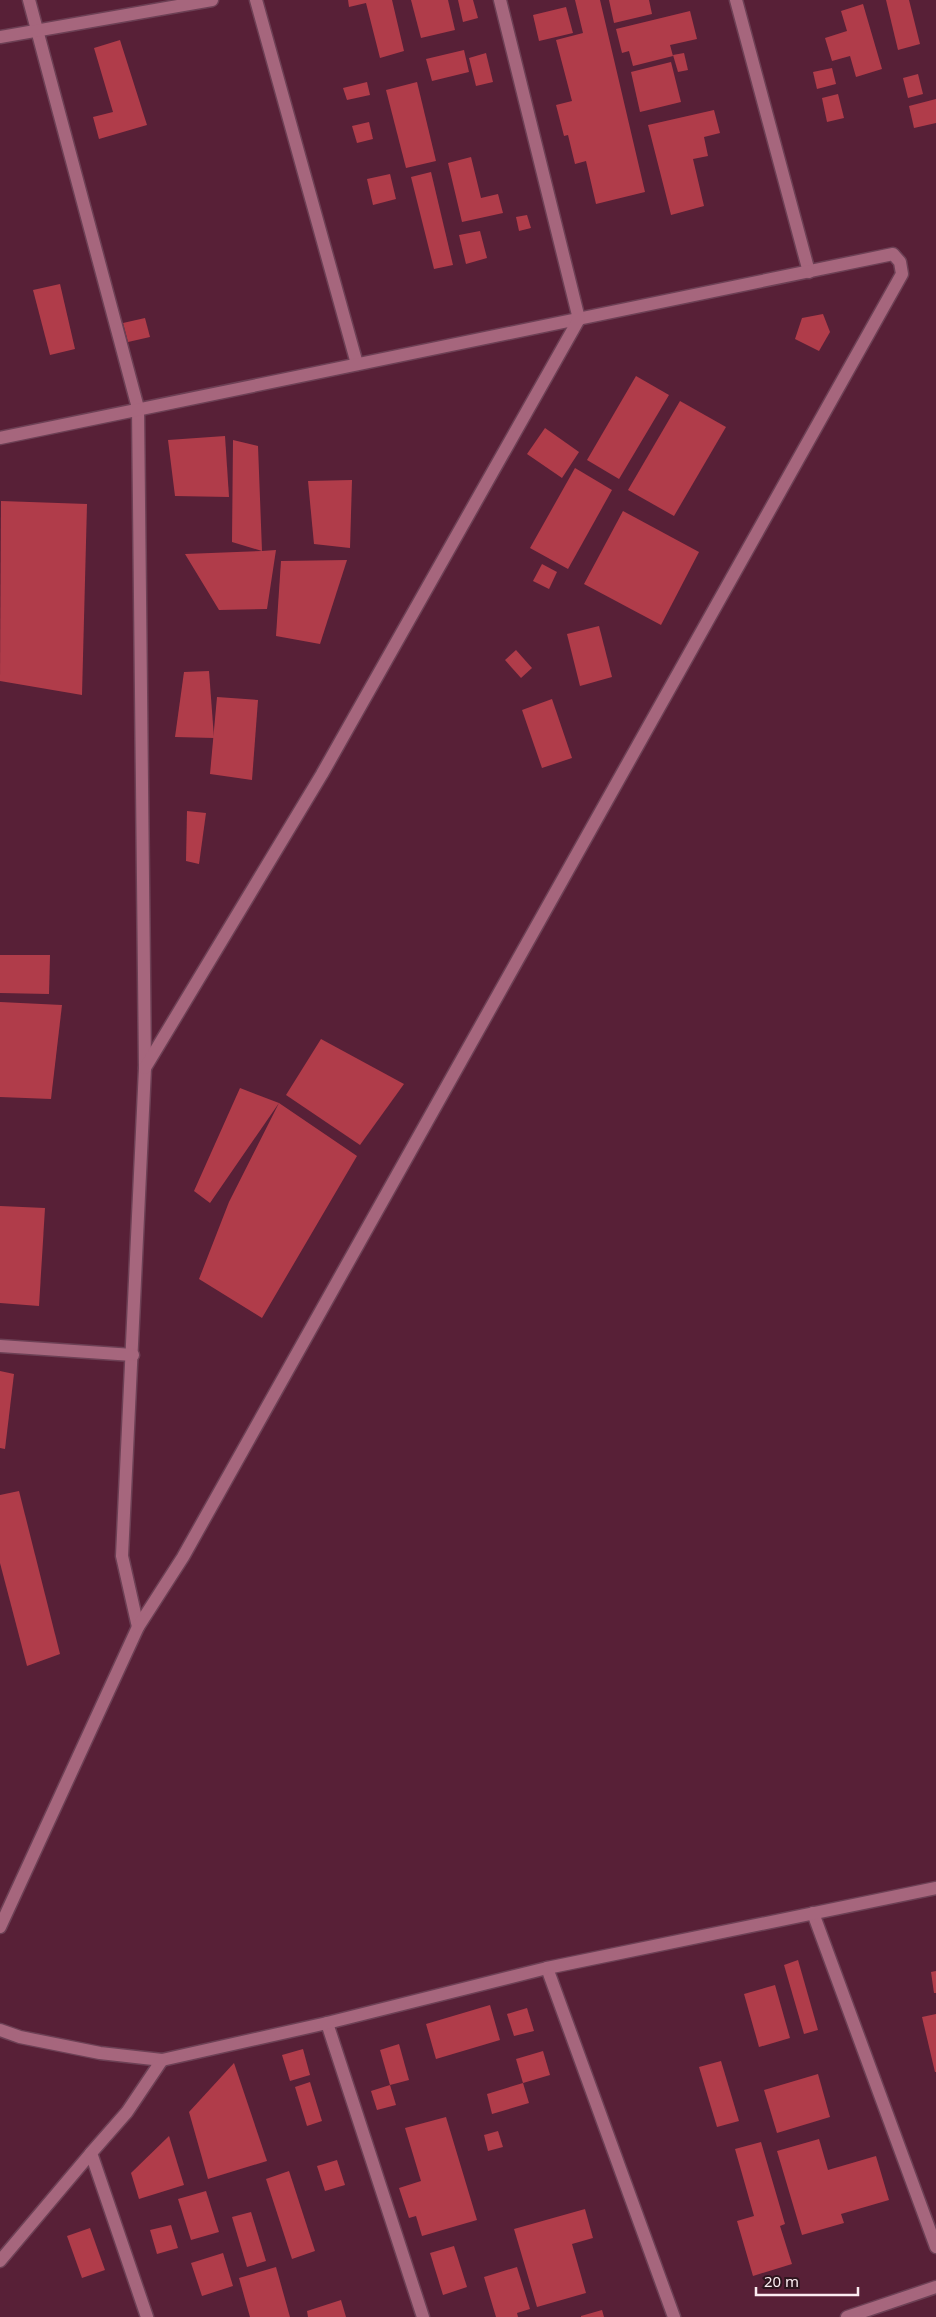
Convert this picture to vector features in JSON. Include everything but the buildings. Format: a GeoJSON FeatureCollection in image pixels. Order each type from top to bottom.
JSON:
{"type":"FeatureCollection","features":[{"type":"Feature","properties":{"kind":"street"},"geometry":{"type":"LineString","coordinates":[[29,0],[138,408],[145,1068],[133,1355],[122,1556],[138,1628]]}},
{"type":"Feature","properties":{"kind":"street"},"geometry":{"type":"LineString","coordinates":[[0,37],[212,0]]}},
{"type":"Feature","properties":{"kind":"street"},"geometry":{"type":"LineString","coordinates":[[256,0],[357,364]]}},
{"type":"Feature","properties":{"kind":"street"},"geometry":{"type":"LineString","coordinates":[[145,1068],[322,774],[579,319],[500,0]]}},
{"type":"Feature","properties":{"kind":"street"},"geometry":{"type":"LineString","coordinates":[[736,0],[809,272]]}},
{"type":"Feature","properties":{"kind":"street"},"geometry":{"type":"LineString","coordinates":[[0,438],[138,408],[893,254],[900,262],[902,274],[188,1548],[138,1628],[0,1927]]}},
{"type":"Feature","properties":{"kind":"street"},"geometry":{"type":"LineString","coordinates":[[0,1346],[133,1355]]}},
{"type":"Feature","properties":{"kind":"street"},"geometry":{"type":"LineString","coordinates":[[0,2030],[20,2037],[100,2052],[162,2060],[327,2023],[547,1968],[936,1888]]}},
{"type":"Feature","properties":{"kind":"street"},"geometry":{"type":"LineString","coordinates":[[813,1913],[936,2247]]}},
{"type":"Feature","properties":{"kind":"street"},"geometry":{"type":"LineString","coordinates":[[547,1968],[674,2317]]}},
{"type":"Feature","properties":{"kind":"street"},"geometry":{"type":"LineString","coordinates":[[327,2023],[423,2317]]}},
{"type":"Feature","properties":{"kind":"street"},"geometry":{"type":"LineString","coordinates":[[0,2261],[127,2112],[162,2060]]}},
{"type":"Feature","properties":{"kind":"street"},"geometry":{"type":"LineString","coordinates":[[91,2153],[147,2317]]}},
{"type":"Feature","properties":{"kind":"street"},"geometry":{"type":"LineString","coordinates":[[847,2317],[936,2287]]}}]}
